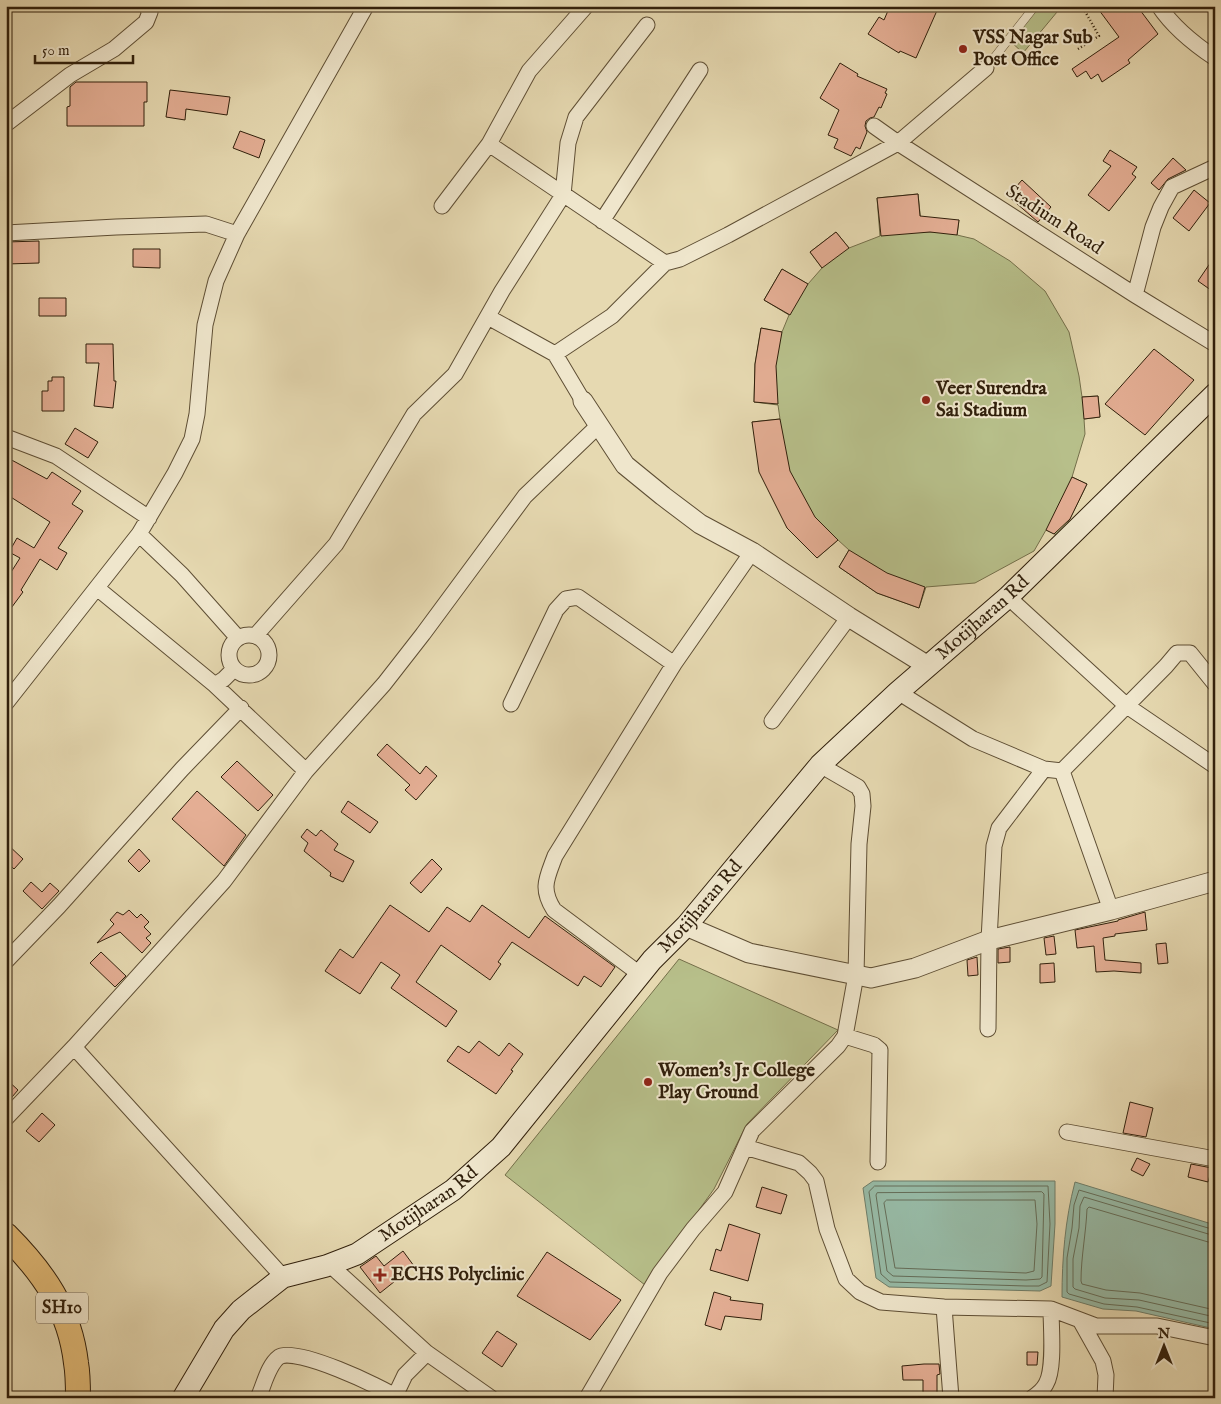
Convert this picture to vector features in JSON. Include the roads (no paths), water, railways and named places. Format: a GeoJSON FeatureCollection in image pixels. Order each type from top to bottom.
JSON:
{"type":"FeatureCollection","features":[{"type":"Feature","properties":{"kind":"main road","name":"Motijharan Rd"},"geometry":{"type":"LineString","coordinates":[[183,1398],[224,1329],[241,1310],[283,1277],[330,1265],[357,1254],[453,1190],[501,1147],[652,960],[686,926],[820,765],[898,692],[1008,597],[1215,394]]}},
{"type":"Feature","properties":{"kind":"main road","name":"SH10"},"geometry":{"type":"LineString","coordinates":[[6,1235],[49,1285],[60,1305],[71,1335],[76,1363],[78,1398]]}},
{"type":"Feature","properties":{"kind":"street"},"geometry":{"type":"LineString","coordinates":[[6,124],[70,75],[114,49],[146,22],[150,12],[146,6]]}},
{"type":"Feature","properties":{"kind":"street"},"geometry":{"type":"LineString","coordinates":[[6,703],[139,534],[192,439],[197,414],[205,325],[216,281],[237,234],[366,6]]}},
{"type":"Feature","properties":{"kind":"street"},"geometry":{"type":"LineString","coordinates":[[442,206],[489,144],[529,71],[586,6]]}},
{"type":"Feature","properties":{"kind":"street"},"geometry":{"type":"LineString","coordinates":[[1159,6],[1164,14],[1197,46],[1215,58]]}},
{"type":"Feature","properties":{"kind":"street"},"geometry":{"type":"LineString","coordinates":[[256,636],[336,544],[414,414],[455,374],[502,291],[563,195],[568,143],[576,117],[647,25]]}},
{"type":"Feature","properties":{"kind":"street"},"geometry":{"type":"LineString","coordinates":[[554,354],[612,316],[665,263],[680,259],[728,235],[898,143],[986,68]]}},
{"type":"Feature","properties":{"kind":"street"},"geometry":{"type":"LineString","coordinates":[[602,221],[700,70]]}},
{"type":"Feature","properties":{"kind":"street","name":"Stadium Road"},"geometry":{"type":"LineString","coordinates":[[874,126],[1135,295],[1215,344]]}},
{"type":"Feature","properties":{"kind":"street"},"geometry":{"type":"LineString","coordinates":[[489,144],[665,263]]}},
{"type":"Feature","properties":{"kind":"street"},"geometry":{"type":"LineString","coordinates":[[1135,295],[1153,227],[1172,187],[1215,167]]}},
{"type":"Feature","properties":{"kind":"street"},"geometry":{"type":"LineString","coordinates":[[6,233],[206,224],[237,234]]}},
{"type":"Feature","properties":{"kind":"street"},"geometry":{"type":"LineString","coordinates":[[488,317],[554,354],[625,466],[662,496],[700,524],[752,552],[849,617],[928,666]]}},
{"type":"Feature","properties":{"kind":"street"},"geometry":{"type":"LineString","coordinates":[[6,1118],[74,1047],[224,881],[306,771],[384,684],[525,496],[598,426]]}},
{"type":"Feature","properties":{"kind":"street"},"geometry":{"type":"LineString","coordinates":[[6,437],[56,456],[149,518]]}},
{"type":"Feature","properties":{"kind":"street"},"geometry":{"type":"LineString","coordinates":[[139,534],[182,575],[238,638]]}},
{"type":"Feature","properties":{"kind":"street"},"geometry":{"type":"LineString","coordinates":[[641,975],[554,910],[546,897],[547,878],[560,848],[674,664],[752,552]]}},
{"type":"Feature","properties":{"kind":"street"},"geometry":{"type":"LineString","coordinates":[[97,588],[242,708],[306,771]]}},
{"type":"Feature","properties":{"kind":"street"},"geometry":{"type":"LineString","coordinates":[[511,704],[556,610],[566,600],[578,597],[674,664]]}},
{"type":"Feature","properties":{"kind":"street"},"geometry":{"type":"LineString","coordinates":[[1008,597],[1127,706],[1215,766]]}},
{"type":"Feature","properties":{"kind":"street"},"geometry":{"type":"LineString","coordinates":[[772,721],[849,617]]}},
{"type":"Feature","properties":{"kind":"street"},"geometry":{"type":"LineString","coordinates":[[256,636],[264,641],[269,650],[268,661],[263,669],[254,674],[243,674],[234,669],[230,661],[229,652],[232,644],[238,638],[256,636]]}},
{"type":"Feature","properties":{"kind":"street"},"geometry":{"type":"LineString","coordinates":[[898,692],[973,739],[1044,770],[1062,771],[1166,666],[1176,653],[1190,654],[1215,684]]}},
{"type":"Feature","properties":{"kind":"street"},"geometry":{"type":"LineString","coordinates":[[215,685],[234,669]]}},
{"type":"Feature","properties":{"kind":"street"},"geometry":{"type":"LineString","coordinates":[[6,961],[59,906],[182,769],[242,708]]}},
{"type":"Feature","properties":{"kind":"street"},"geometry":{"type":"LineString","coordinates":[[586,1398],[660,1273],[692,1229],[725,1192],[752,1131],[838,1046],[845,1036],[856,975],[862,794],[858,787],[820,765]]}},
{"type":"Feature","properties":{"kind":"street"},"geometry":{"type":"LineString","coordinates":[[988,1029],[989,940],[994,846],[999,828],[1044,770]]}},
{"type":"Feature","properties":{"kind":"street"},"geometry":{"type":"LineString","coordinates":[[1062,771],[1111,910]]}},
{"type":"Feature","properties":{"kind":"street"},"geometry":{"type":"LineString","coordinates":[[686,926],[749,953],[871,978],[915,968],[989,940],[1111,910],[1215,881]]}},
{"type":"Feature","properties":{"kind":"street"},"geometry":{"type":"LineString","coordinates":[[845,1036],[874,1045],[880,1050],[878,1162]]}},
{"type":"Feature","properties":{"kind":"street"},"geometry":{"type":"LineString","coordinates":[[74,1047],[283,1277]]}},
{"type":"Feature","properties":{"kind":"street"},"geometry":{"type":"LineString","coordinates":[[1067,1132],[1215,1159]]}},
{"type":"Feature","properties":{"kind":"street"},"geometry":{"type":"LineString","coordinates":[[745,1148],[799,1163],[813,1177],[820,1195],[827,1229],[846,1279],[860,1292],[881,1302],[944,1307],[1051,1309],[1096,1326],[1157,1326],[1215,1338]]}},
{"type":"Feature","properties":{"kind":"street"},"geometry":{"type":"LineString","coordinates":[[330,1265],[427,1353],[491,1398]]}},
{"type":"Feature","properties":{"kind":"street"},"geometry":{"type":"LineString","coordinates":[[944,1307],[951,1398]]}},
{"type":"Feature","properties":{"kind":"street"},"geometry":{"type":"LineString","coordinates":[[1032,1398],[1047,1383],[1051,1371],[1051,1309]]}},
{"type":"Feature","properties":{"kind":"street"},"geometry":{"type":"LineString","coordinates":[[1080,1320],[1103,1361],[1106,1375],[1105,1398]]}},
{"type":"Feature","properties":{"kind":"street"},"geometry":{"type":"LineString","coordinates":[[258,1398],[270,1368],[280,1356],[290,1354],[321,1363],[365,1379],[396,1397],[405,1375],[427,1353]]}},
{"type":"Feature","properties":{"kind":"lane"},"geometry":{"type":"LineString","coordinates":[[986,68],[1035,6]]}},
{"type":"Feature","properties":{"kind":"water"},"geometry":{"type":"Polygon","coordinates":[[[873,1181],[1055,1181],[1055,1224],[1051,1286],[1040,1291],[889,1287],[876,1278],[863,1188],[873,1181]]]}},
{"type":"Feature","properties":{"kind":"water"},"geometry":{"type":"Polygon","coordinates":[[[1075,1182],[1215,1225],[1215,1329],[1136,1311],[1103,1309],[1062,1297],[1065,1240],[1075,1182]]]}},
{"type":"Feature","properties":{"kind":"place","name":"VSS Nagar Sub Post Office"},"geometry":{"type":"Point","coordinates":[963,49]}},
{"type":"Feature","properties":{"kind":"place","name":"Veer Surendra Sai Stadium"},"geometry":{"type":"Point","coordinates":[926,400]}},
{"type":"Feature","properties":{"kind":"place","name":"Women's Jr College Play Ground"},"geometry":{"type":"Point","coordinates":[648,1082]}},
{"type":"Feature","properties":{"kind":"place","name":"ECHS Polyclinic"},"geometry":{"type":"Point","coordinates":[380,1275]}}]}
